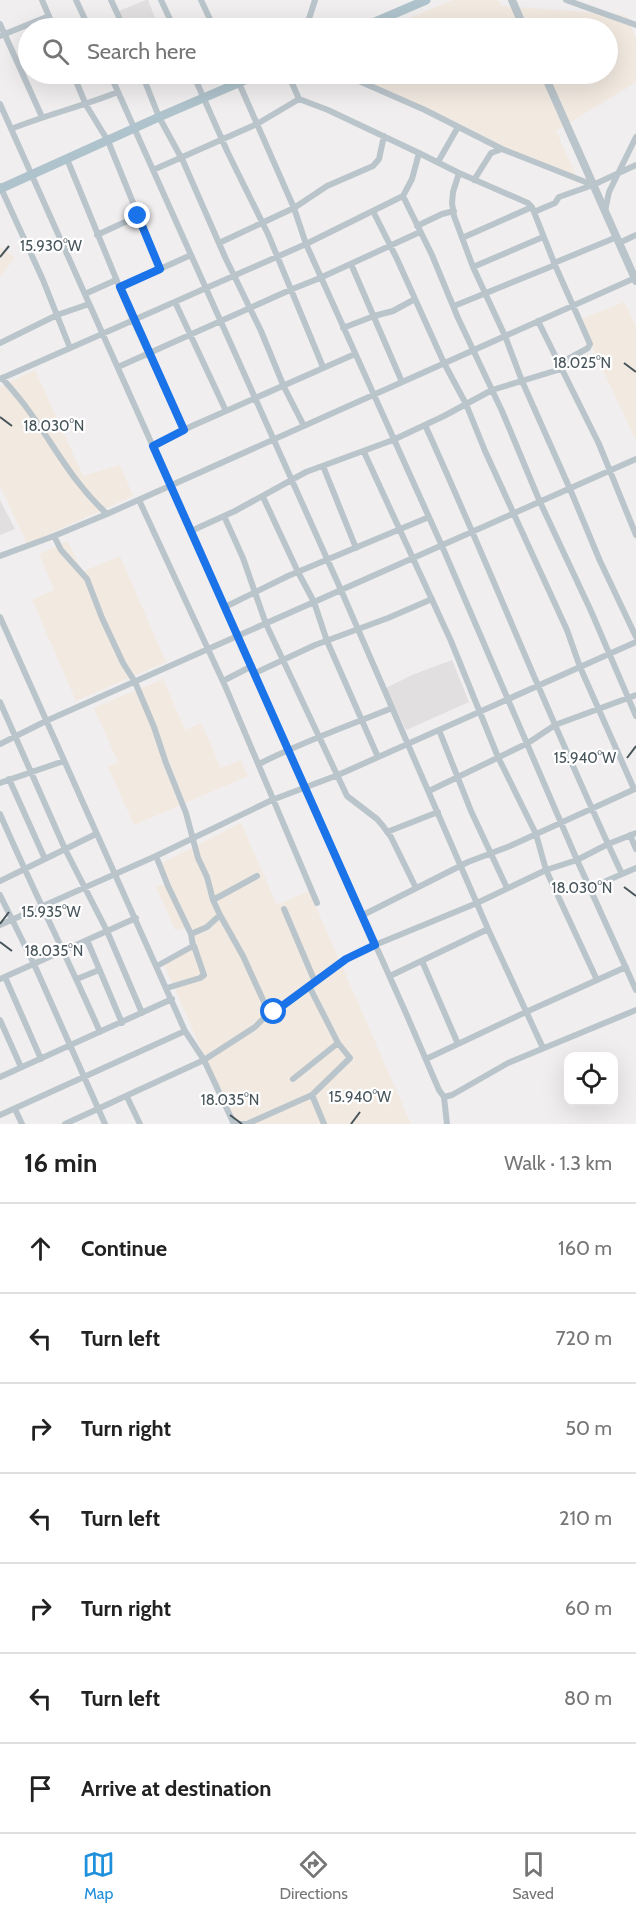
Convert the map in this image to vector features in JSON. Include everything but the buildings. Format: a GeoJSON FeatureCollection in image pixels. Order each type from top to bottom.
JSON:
{"type":"FeatureCollection","features":[{"type":"Feature","properties":{"kind":"main road"},"geometry":{"type":"LineString","coordinates":[[384,18],[426,0]]}},
{"type":"Feature","properties":{"kind":"main road"},"geometry":{"type":"LineString","coordinates":[[1,188],[203,98],[227,84]]}},
{"type":"Feature","properties":{"kind":"street"},"geometry":{"type":"LineString","coordinates":[[42,0],[49,16],[44,18]]}},
{"type":"Feature","properties":{"kind":"street"},"geometry":{"type":"LineString","coordinates":[[77,0],[85,18]]}},
{"type":"Feature","properties":{"kind":"street"},"geometry":{"type":"LineString","coordinates":[[111,0],[119,18]]}},
{"type":"Feature","properties":{"kind":"street"},"geometry":{"type":"LineString","coordinates":[[161,0],[169,18]]}},
{"type":"Feature","properties":{"kind":"street"},"geometry":{"type":"LineString","coordinates":[[201,0],[209,18]]}},
{"type":"Feature","properties":{"kind":"street"},"geometry":{"type":"LineString","coordinates":[[309,18],[315,0]]}},
{"type":"Feature","properties":{"kind":"street"},"geometry":{"type":"LineString","coordinates":[[512,0],[520,18]]}},
{"type":"Feature","properties":{"kind":"street"},"geometry":{"type":"LineString","coordinates":[[566,0],[614,18]]}},
{"type":"Feature","properties":{"kind":"street"},"geometry":{"type":"LineString","coordinates":[[618,19],[636,26]]}},
{"type":"Feature","properties":{"kind":"street"},"geometry":{"type":"LineString","coordinates":[[0,24],[2,35],[18,68]]}},
{"type":"Feature","properties":{"kind":"street"},"geometry":{"type":"LineString","coordinates":[[2,35],[18,29]]}},
{"type":"Feature","properties":{"kind":"street"},"geometry":{"type":"LineString","coordinates":[[26,84],[42,117]]}},
{"type":"Feature","properties":{"kind":"street"},"geometry":{"type":"LineString","coordinates":[[77,84],[86,105],[108,141],[160,269]]}},
{"type":"Feature","properties":{"kind":"street"},"geometry":{"type":"LineString","coordinates":[[114,84],[328,560],[488,929],[543,1048]]}},
{"type":"Feature","properties":{"kind":"street"},"geometry":{"type":"LineString","coordinates":[[146,84],[159,117],[181,157],[284,387],[304,426]]}},
{"type":"Feature","properties":{"kind":"street"},"geometry":{"type":"LineString","coordinates":[[197,84],[262,222],[322,367]]}},
{"type":"Feature","properties":{"kind":"street"},"geometry":{"type":"LineString","coordinates":[[240,84],[354,354],[442,546],[577,860],[636,990]]}},
{"type":"Feature","properties":{"kind":"street"},"geometry":{"type":"LineString","coordinates":[[191,531],[263,497],[306,472],[393,440],[492,390],[560,366],[588,348],[590,344],[554,264],[533,209],[528,203],[474,180],[328,110],[299,99],[292,84]]}},
{"type":"Feature","properties":{"kind":"street"},"geometry":{"type":"LineString","coordinates":[[365,84],[502,149],[593,185]]}},
{"type":"Feature","properties":{"kind":"street"},"geometry":{"type":"LineString","coordinates":[[0,555],[107,514],[635,279],[548,84]]}},
{"type":"Feature","properties":{"kind":"street"},"geometry":{"type":"LineString","coordinates":[[11,129],[42,117],[86,105],[118,92]]}},
{"type":"Feature","properties":{"kind":"street"},"geometry":{"type":"LineString","coordinates":[[153,170],[257,124],[299,99]]}},
{"type":"Feature","properties":{"kind":"street"},"geometry":{"type":"LineString","coordinates":[[0,104],[363,915],[440,1093],[444,1097],[447,1124]]}},
{"type":"Feature","properties":{"kind":"street"},"geometry":{"type":"LineString","coordinates":[[438,162],[458,127]]}},
{"type":"Feature","properties":{"kind":"street"},"geometry":{"type":"LineString","coordinates":[[219,243],[294,208],[327,186],[376,164],[384,136]]}},
{"type":"Feature","properties":{"kind":"street"},"geometry":{"type":"LineString","coordinates":[[605,211],[609,192],[635,140]]}},
{"type":"Feature","properties":{"kind":"street"},"geometry":{"type":"LineString","coordinates":[[474,180],[491,153],[502,149]]}},
{"type":"Feature","properties":{"kind":"street"},"geometry":{"type":"LineString","coordinates":[[107,514],[76,481],[23,403],[1,379],[306,244],[402,196],[412,179],[419,153]]}},
{"type":"Feature","properties":{"kind":"street"},"geometry":{"type":"LineString","coordinates":[[67,159],[133,320],[184,430]]}},
{"type":"Feature","properties":{"kind":"street"},"geometry":{"type":"LineString","coordinates":[[462,238],[533,209],[555,203],[559,197],[593,185],[636,165]]}},
{"type":"Feature","properties":{"kind":"street"},"geometry":{"type":"LineString","coordinates":[[459,173],[453,192],[453,211],[473,267],[505,336],[522,381],[600,561],[636,637]]}},
{"type":"Feature","properties":{"kind":"street"},"geometry":{"type":"LineString","coordinates":[[1,188],[43,280],[70,348]]}},
{"type":"Feature","properties":{"kind":"street"},"geometry":{"type":"LineString","coordinates":[[402,196],[492,390],[636,716]]}},
{"type":"Feature","properties":{"kind":"street"},"geometry":{"type":"LineString","coordinates":[[363,915],[461,865],[592,810],[635,789],[466,404],[444,363],[391,245],[373,211]]}},
{"type":"Feature","properties":{"kind":"street"},"geometry":{"type":"LineString","coordinates":[[117,367],[321,278],[391,245],[442,214],[453,211]]}},
{"type":"Feature","properties":{"kind":"street"},"geometry":{"type":"LineString","coordinates":[[98,235],[138,216]]}},
{"type":"Feature","properties":{"kind":"street"},"geometry":{"type":"LineString","coordinates":[[454,306],[554,264],[636,235]]}},
{"type":"Feature","properties":{"kind":"street"},"geometry":{"type":"LineString","coordinates":[[473,267],[543,237]]}},
{"type":"Feature","properties":{"kind":"street"},"geometry":{"type":"LineString","coordinates":[[120,287],[191,255]]}},
{"type":"Feature","properties":{"kind":"street"},"geometry":{"type":"LineString","coordinates":[[351,264],[402,382]]}},
{"type":"Feature","properties":{"kind":"street"},"geometry":{"type":"LineString","coordinates":[[85,294],[116,280]]}},
{"type":"Feature","properties":{"kind":"street"},"geometry":{"type":"LineString","coordinates":[[343,328],[393,311],[415,299]]}},
{"type":"Feature","properties":{"kind":"street"},"geometry":{"type":"LineString","coordinates":[[175,302],[226,411]]}},
{"type":"Feature","properties":{"kind":"street"},"geometry":{"type":"LineString","coordinates":[[0,343],[57,315],[89,304]]}},
{"type":"Feature","properties":{"kind":"street"},"geometry":{"type":"LineString","coordinates":[[538,321],[611,470],[636,535]]}},
{"type":"Feature","properties":{"kind":"street"},"geometry":{"type":"LineString","coordinates":[[153,446],[354,354]]}},
{"type":"Feature","properties":{"kind":"street"},"geometry":{"type":"LineString","coordinates":[[425,425],[622,874]]}},
{"type":"Feature","properties":{"kind":"street"},"geometry":{"type":"LineString","coordinates":[[364,452],[432,599],[498,757],[536,834],[546,870],[597,980]]}},
{"type":"Feature","properties":{"kind":"street"},"geometry":{"type":"LineString","coordinates":[[0,744],[46,721],[636,459]]}},
{"type":"Feature","properties":{"kind":"street"},"geometry":{"type":"LineString","coordinates":[[323,466],[356,548]]}},
{"type":"Feature","properties":{"kind":"street"},"geometry":{"type":"LineString","coordinates":[[263,497],[314,602],[327,641],[378,757]]}},
{"type":"Feature","properties":{"kind":"street"},"geometry":{"type":"LineString","coordinates":[[139,500],[223,681],[317,903]]}},
{"type":"Feature","properties":{"kind":"street"},"geometry":{"type":"LineString","coordinates":[[224,516],[243,558],[266,624],[347,796],[376,819],[387,832],[416,888]]}},
{"type":"Feature","properties":{"kind":"street"},"geometry":{"type":"LineString","coordinates":[[225,607],[298,572],[429,518]]}},
{"type":"Feature","properties":{"kind":"street"},"geometry":{"type":"LineString","coordinates":[[54,536],[62,550],[87,579],[102,618],[123,663],[135,682],[186,813],[198,858],[207,877],[213,900],[243,956],[269,1013]]}},
{"type":"Feature","properties":{"kind":"street"},"geometry":{"type":"LineString","coordinates":[[223,681],[283,661],[432,599]]}},
{"type":"Feature","properties":{"kind":"street"},"geometry":{"type":"LineString","coordinates":[[0,618],[185,1031],[204,1060],[234,1124]]}},
{"type":"Feature","properties":{"kind":"street"},"geometry":{"type":"LineString","coordinates":[[0,925],[156,856],[272,800],[338,775],[636,642]]}},
{"type":"Feature","properties":{"kind":"street"},"geometry":{"type":"LineString","coordinates":[[429,791],[528,743],[555,725],[636,695]]}},
{"type":"Feature","properties":{"kind":"street"},"geometry":{"type":"LineString","coordinates":[[1,706],[65,849],[107,931],[142,1013]]}},
{"type":"Feature","properties":{"kind":"street"},"geometry":{"type":"LineString","coordinates":[[259,764],[288,749],[392,708]]}},
{"type":"Feature","properties":{"kind":"street"},"geometry":{"type":"LineString","coordinates":[[439,730],[507,888]]}},
{"type":"Feature","properties":{"kind":"street"},"geometry":{"type":"LineString","coordinates":[[0,783],[64,761]]}},
{"type":"Feature","properties":{"kind":"street"},"geometry":{"type":"LineString","coordinates":[[9,779],[45,859]]}},
{"type":"Feature","properties":{"kind":"street"},"geometry":{"type":"LineString","coordinates":[[387,832],[438,812]]}},
{"type":"Feature","properties":{"kind":"street"},"geometry":{"type":"LineString","coordinates":[[0,814],[100,1032]]}},
{"type":"Feature","properties":{"kind":"street"},"geometry":{"type":"LineString","coordinates":[[0,880],[96,834]]}},
{"type":"Feature","properties":{"kind":"street"},"geometry":{"type":"LineString","coordinates":[[68,1123],[204,1060],[255,1028],[269,1013],[274,1012],[346,959],[375,945],[633,834],[636,849]]}},
{"type":"Feature","properties":{"kind":"street"},"geometry":{"type":"LineString","coordinates":[[156,856],[191,934],[204,975],[167,988]]}},
{"type":"Feature","properties":{"kind":"street"},"geometry":{"type":"LineString","coordinates":[[591,888],[636,868]]}},
{"type":"Feature","properties":{"kind":"street"},"geometry":{"type":"LineString","coordinates":[[213,900],[257,876]]}},
{"type":"Feature","properties":{"kind":"street"},"geometry":{"type":"LineString","coordinates":[[0,895],[34,964],[105,1124]]}},
{"type":"Feature","properties":{"kind":"street"},"geometry":{"type":"LineString","coordinates":[[284,909],[315,982]]}},
{"type":"Feature","properties":{"kind":"street"},"geometry":{"type":"LineString","coordinates":[[191,934],[207,927],[220,915]]}},
{"type":"Feature","properties":{"kind":"street"},"geometry":{"type":"LineString","coordinates":[[41,1059],[2,978],[136,918]]}},
{"type":"Feature","properties":{"kind":"street"},"geometry":{"type":"LineString","coordinates":[[390,976],[488,929]]}},
{"type":"Feature","properties":{"kind":"street"},"geometry":{"type":"LineString","coordinates":[[87,940],[122,1023]]}},
{"type":"Feature","properties":{"kind":"street"},"geometry":{"type":"LineString","coordinates":[[157,966],[194,946]]}},
{"type":"Feature","properties":{"kind":"street"},"geometry":{"type":"LineString","coordinates":[[422,961],[458,1044]]}},
{"type":"Feature","properties":{"kind":"street"},"geometry":{"type":"LineString","coordinates":[[426,1059],[526,1011],[626,968]]}},
{"type":"Feature","properties":{"kind":"street"},"geometry":{"type":"LineString","coordinates":[[77,979],[99,970]]}},
{"type":"Feature","properties":{"kind":"street"},"geometry":{"type":"LineString","coordinates":[[239,1124],[250,1124],[312,1095],[350,1058],[338,1043],[309,986]]}},
{"type":"Feature","properties":{"kind":"street"},"geometry":{"type":"LineString","coordinates":[[0,1077],[172,999]]}},
{"type":"Feature","properties":{"kind":"street"},"geometry":{"type":"LineString","coordinates":[[444,1097],[452,1095],[508,1063],[636,1010]]}},
{"type":"Feature","properties":{"kind":"street"},"geometry":{"type":"LineString","coordinates":[[0,1020],[21,1067]]}},
{"type":"Feature","properties":{"kind":"street"},"geometry":{"type":"LineString","coordinates":[[0,1115],[185,1031]]}},
{"type":"Feature","properties":{"kind":"street"},"geometry":{"type":"LineString","coordinates":[[292,1079],[338,1043]]}},
{"type":"Feature","properties":{"kind":"street"},"geometry":{"type":"LineString","coordinates":[[312,1095],[324,1124]]}},
{"type":"Feature","properties":{"kind":"street"},"geometry":{"type":"LineString","coordinates":[[127,1096],[140,1124]]}},
{"type":"Feature","properties":{"kind":"street"},"geometry":{"type":"LineString","coordinates":[[15,1109],[21,1124]]}},
{"type":"Feature","properties":{"kind":"shaded area"},"geometry":{"type":"Polygon","coordinates":[[[148,0],[155,18],[122,18],[119,11],[148,0]]]}},
{"type":"Feature","properties":{"kind":"shaded area"},"geometry":{"type":"Polygon","coordinates":[[[0,500],[15,529],[0,535],[0,500]]]}},
{"type":"Feature","properties":{"kind":"shaded area"},"geometry":{"type":"Polygon","coordinates":[[[452,660],[469,702],[406,730],[386,688],[412,675],[452,660]]]}},
{"type":"Feature","properties":{"kind":"sand"},"geometry":{"type":"Polygon","coordinates":[[[453,0],[498,0],[501,6],[626,15],[636,38],[636,82],[556,131],[580,184],[365,84],[618,84],[618,18],[409,18],[453,0]]]}},
{"type":"Feature","properties":{"kind":"sand"},"geometry":{"type":"Polygon","coordinates":[[[0,247],[15,258],[0,277],[0,247]]]}},
{"type":"Feature","properties":{"kind":"sand"},"geometry":{"type":"Polygon","coordinates":[[[624,302],[636,326],[636,441],[580,320],[624,302]]]}},
{"type":"Feature","properties":{"kind":"sand"},"geometry":{"type":"Polygon","coordinates":[[[35,370],[83,476],[120,465],[133,496],[27,544],[0,486],[0,387],[35,370]]]}},
{"type":"Feature","properties":{"kind":"sand"},"geometry":{"type":"Polygon","coordinates":[[[68,541],[82,572],[120,556],[166,662],[76,701],[32,600],[54,590],[39,554],[68,541]]]}},
{"type":"Feature","properties":{"kind":"sand"},"geometry":{"type":"Polygon","coordinates":[[[163,679],[185,730],[201,723],[221,768],[241,760],[248,776],[134,825],[108,767],[118,762],[94,708],[163,679]]]}},
{"type":"Feature","properties":{"kind":"sand"},"geometry":{"type":"Polygon","coordinates":[[[241,823],[277,905],[309,891],[411,1124],[234,1124],[164,964],[196,947],[187,927],[175,930],[156,887],[169,883],[160,864],[241,823]]]}},
{"type":"Feature","properties":{"kind":"route"},"geometry":{"type":"LineString","coordinates":[[138,216],[160,269],[120,287],[184,430],[153,446],[375,945],[346,959],[274,1012]]}}]}
